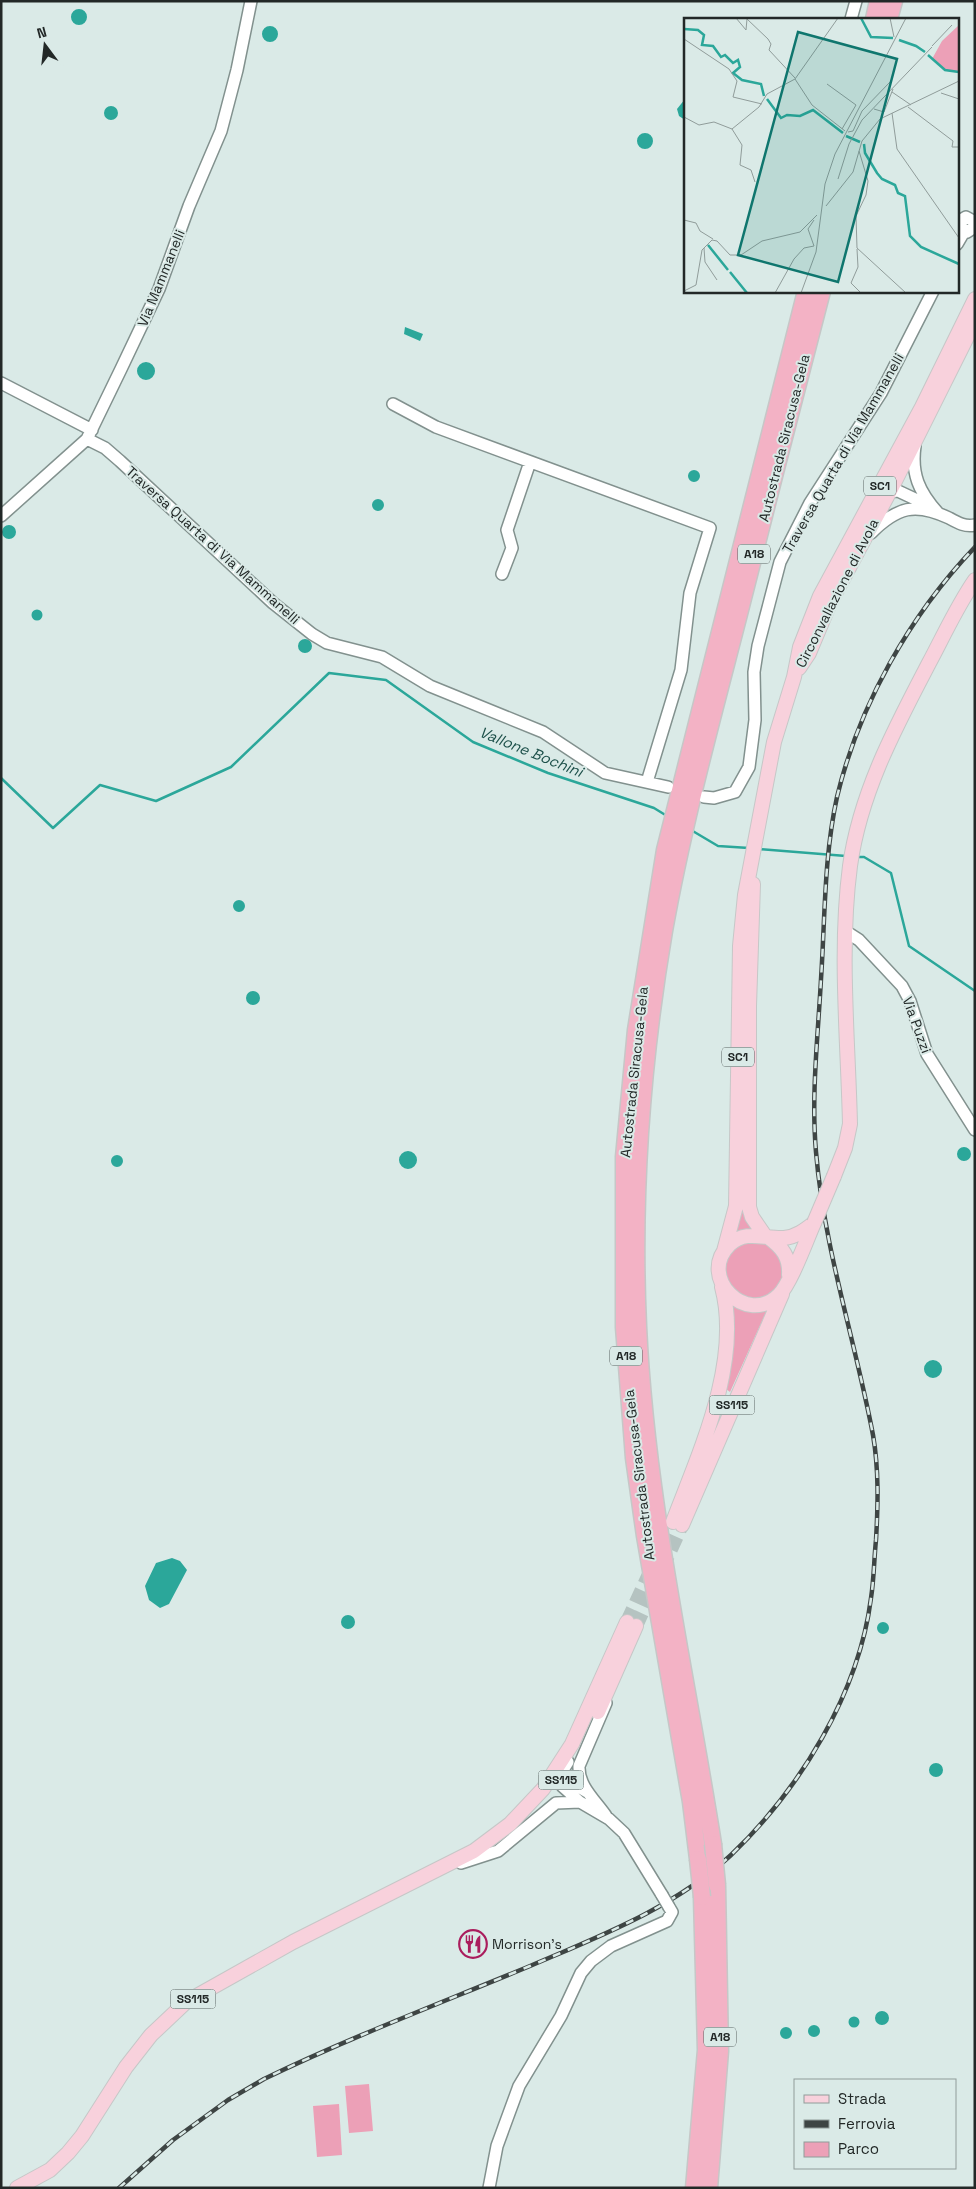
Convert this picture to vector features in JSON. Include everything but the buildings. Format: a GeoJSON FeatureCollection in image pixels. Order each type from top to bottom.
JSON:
{"type":"FeatureCollection","features":[{"type":"Feature","properties":{"kind":"highway"},"geometry":{"type":"LineString","coordinates":[[874,18],[878,1]]}},
{"type":"Feature","properties":{"kind":"highway"},"geometry":{"type":"LineString","coordinates":[[889,18],[894,1]]}},
{"type":"Feature","properties":{"kind":"highway","name":"Autostrada Siracusa-Gela"},"geometry":{"type":"LineString","coordinates":[[681,814],[806,292]]}},
{"type":"Feature","properties":{"kind":"highway","name":"Autostrada Siracusa-Gela"},"geometry":{"type":"LineString","coordinates":[[681,814],[701,759],[822,292]]}},
{"type":"Feature","properties":{"kind":"highway","name":"A18"},"geometry":{"type":"LineString","coordinates":[[672,852],[681,814]]}},
{"type":"Feature","properties":{"kind":"highway","name":"Autostrada Siracusa-Gela"},"geometry":{"type":"LineString","coordinates":[[672,852],[664,932],[650,1032],[639,1158],[638,1326],[646,1427],[660,1536],[712,1844],[717,1885],[720,2051],[709,2188]]}},
{"type":"Feature","properties":{"kind":"highway","name":"Autostrada Siracusa-Gela"},"geometry":{"type":"LineString","coordinates":[[672,852],[636,1030],[624,1157],[624,1327],[634,1458],[645,1536],[691,1802],[702,1897],[706,2050],[694,2188]]}},
{"type":"Feature","properties":{"kind":"main road","name":"Circonvallazione di Avola"},"geometry":{"type":"LineString","coordinates":[[752,862],[774,742],[794,677],[800,647],[820,596],[883,487],[975,299]]}},
{"type":"Feature","properties":{"kind":"main road","name":"Circonvallazione di Avola"},"geometry":{"type":"LineString","coordinates":[[794,677],[809,653],[830,603],[862,543],[883,487],[916,440],[975,321]]}},
{"type":"Feature","properties":{"kind":"main road"},"geometry":{"type":"LineString","coordinates":[[814,1223],[795,1236],[766,1237],[746,1235],[730,1244],[724,1251],[719,1267],[721,1284],[732,1298],[740,1302],[757,1305],[773,1300],[787,1283],[814,1223],[845,1148],[850,1124],[846,932],[850,866],[870,786],[894,730],[975,580]]}},
{"type":"Feature","properties":{"kind":"main road","name":"SC1"},"geometry":{"type":"LineString","coordinates":[[752,862],[754,896],[749,1006],[749,1207],[752,1217],[766,1237]]}},
{"type":"Feature","properties":{"kind":"main road","name":"SC1"},"geometry":{"type":"LineString","coordinates":[[724,1251],[736,1206],[740,946],[744,895],[752,862]]}},
{"type":"Feature","properties":{"kind":"main road"},"geometry":{"type":"LineString","coordinates":[[766,1237],[778,1244],[786,1254],[789,1266],[787,1283]]}},
{"type":"Feature","properties":{"kind":"main road","name":"SS115"},"geometry":{"type":"LineString","coordinates":[[721,1284],[726,1301],[727,1332],[719,1391],[678,1524],[787,1283]]}},
{"type":"Feature","properties":{"kind":"main road","name":"SS115"},"geometry":{"type":"LineString","coordinates":[[17,2188],[50,2170],[68,2153],[82,2136],[126,2067],[151,2035],[186,2002],[293,1942],[424,1876],[474,1851],[510,1824],[543,1789],[560,1765],[632,1624],[611,1684],[576,1755],[547,1798],[513,1834],[490,1849],[461,1863],[424,1876]]}},
{"type":"Feature","properties":{"kind":"street","name":"Via Mammanelli"},"geometry":{"type":"LineString","coordinates":[[1,516],[90,434],[159,289],[189,206],[221,131],[237,70],[250,1]]}},
{"type":"Feature","properties":{"kind":"street"},"geometry":{"type":"LineString","coordinates":[[851,18],[856,1]]}},
{"type":"Feature","properties":{"kind":"street"},"geometry":{"type":"LineString","coordinates":[[958,243],[969,229]]}},
{"type":"Feature","properties":{"kind":"street","name":"Traversa Quarta di Via Mammanelli"},"geometry":{"type":"LineString","coordinates":[[704,797],[714,798],[735,792],[749,767],[755,720],[754,672],[758,646],[780,562],[810,503],[881,393],[932,292]]}},
{"type":"Feature","properties":{"kind":"street","name":"Traversa Quarta di Via Mammanelli"},"geometry":{"type":"LineString","coordinates":[[1,383],[90,434],[274,604],[312,634],[327,643],[382,657],[430,686],[543,732],[605,773],[668,787]]}},
{"type":"Feature","properties":{"kind":"street"},"geometry":{"type":"LineString","coordinates":[[393,404],[436,427],[710,528],[690,593],[681,670],[647,782]]}},
{"type":"Feature","properties":{"kind":"street"},"geometry":{"type":"LineString","coordinates":[[916,440],[914,474],[920,490],[933,510]]}},
{"type":"Feature","properties":{"kind":"street"},"geometry":{"type":"LineString","coordinates":[[502,574],[512,548],[507,530],[530,462]]}},
{"type":"Feature","properties":{"kind":"street"},"geometry":{"type":"LineString","coordinates":[[883,487],[895,497],[933,510],[962,525],[975,525]]}},
{"type":"Feature","properties":{"kind":"street"},"geometry":{"type":"LineString","coordinates":[[862,543],[882,521],[893,515],[918,508],[933,510]]}},
{"type":"Feature","properties":{"kind":"street","name":"Via Puzzi"},"geometry":{"type":"LineString","coordinates":[[846,932],[859,940],[902,986],[910,1001],[927,1054],[975,1130]]}},
{"type":"Feature","properties":{"kind":"street"},"geometry":{"type":"LineString","coordinates":[[489,2188],[497,2146],[519,2086],[561,2016],[581,1973],[591,1961],[611,1946],[667,1921],[672,1912],[624,1833],[609,1819],[587,1792],[579,1772],[579,1766],[603,1714],[611,1684]]}},
{"type":"Feature","properties":{"kind":"street"},"geometry":{"type":"LineString","coordinates":[[593,1700],[587,1725],[561,1773],[560,1780],[562,1786],[580,1802],[609,1819]]}},
{"type":"Feature","properties":{"kind":"street"},"geometry":{"type":"LineString","coordinates":[[510,1824],[528,1812],[554,1781],[567,1780],[587,1792]]}},
{"type":"Feature","properties":{"kind":"street"},"geometry":{"type":"LineString","coordinates":[[461,1863],[498,1851],[556,1803],[580,1802]]}},
{"type":"Feature","properties":{"kind":"green space"},"geometry":{"type":"Polygon","coordinates":[[[743,1208],[752,1229],[737,1231],[743,1208]]]}},
{"type":"Feature","properties":{"kind":"green space"},"geometry":{"type":"Polygon","coordinates":[[[754,1241],[765,1243],[778,1254],[783,1270],[781,1281],[770,1294],[754,1299],[743,1297],[730,1286],[725,1270],[727,1259],[738,1246],[754,1241]]]}},
{"type":"Feature","properties":{"kind":"green space"},"geometry":{"type":"Polygon","coordinates":[[[731,1304],[736,1307],[768,1308],[730,1392],[726,1389],[731,1304]]]}},
{"type":"Feature","properties":{"kind":"green space"},"geometry":{"type":"Polygon","coordinates":[[[369,2084],[373,2131],[349,2133],[345,2086],[369,2084]]]}},
{"type":"Feature","properties":{"kind":"green space"},"geometry":{"type":"Polygon","coordinates":[[[339,2104],[342,2155],[317,2157],[313,2106],[339,2104]]]}},
{"type":"Feature","properties":{"kind":"shaded area"},"geometry":{"type":"Polygon","coordinates":[[[79,9],[87,17],[79,25],[71,17],[79,9]]]}},
{"type":"Feature","properties":{"kind":"shaded area"},"geometry":{"type":"Polygon","coordinates":[[[270,26],[276,28],[278,34],[276,40],[270,42],[264,40],[262,34],[264,28],[270,26]]]}},
{"type":"Feature","properties":{"kind":"shaded area"},"geometry":{"type":"Polygon","coordinates":[[[684,100],[684,119],[679,116],[677,109],[684,100]]]}},
{"type":"Feature","properties":{"kind":"shaded area"},"geometry":{"type":"Polygon","coordinates":[[[111,106],[116,108],[118,113],[116,118],[111,120],[106,118],[104,113],[106,108],[111,106]]]}},
{"type":"Feature","properties":{"kind":"shaded area"},"geometry":{"type":"Polygon","coordinates":[[[645,133],[653,141],[645,149],[637,141],[645,133]]]}},
{"type":"Feature","properties":{"kind":"shaded area"},"geometry":{"type":"Polygon","coordinates":[[[405,327],[423,334],[420,341],[404,334],[405,327]]]}},
{"type":"Feature","properties":{"kind":"shaded area"},"geometry":{"type":"Polygon","coordinates":[[[146,362],[152,365],[155,371],[152,377],[146,380],[140,377],[137,371],[140,365],[146,362]]]}},
{"type":"Feature","properties":{"kind":"shaded area"},"geometry":{"type":"Polygon","coordinates":[[[692,470],[696,470],[700,476],[696,482],[692,482],[688,478],[688,474],[692,470]]]}},
{"type":"Feature","properties":{"kind":"shaded area"},"geometry":{"type":"Polygon","coordinates":[[[378,499],[384,505],[378,511],[372,505],[378,499]]]}},
{"type":"Feature","properties":{"kind":"shaded area"},"geometry":{"type":"Polygon","coordinates":[[[9,525],[14,527],[16,532],[14,537],[9,539],[4,537],[2,532],[4,527],[9,525]]]}},
{"type":"Feature","properties":{"kind":"shaded area"},"geometry":{"type":"Polygon","coordinates":[[[37,609],[43,615],[37,621],[31,615],[37,609]]]}},
{"type":"Feature","properties":{"kind":"shaded area"},"geometry":{"type":"Polygon","coordinates":[[[302,639],[308,639],[312,646],[308,653],[302,653],[298,649],[298,643],[302,639]]]}},
{"type":"Feature","properties":{"kind":"shaded area"},"geometry":{"type":"Polygon","coordinates":[[[239,900],[245,906],[239,912],[233,906],[239,900]]]}},
{"type":"Feature","properties":{"kind":"shaded area"},"geometry":{"type":"Polygon","coordinates":[[[253,991],[258,993],[260,998],[258,1003],[253,1005],[248,1003],[246,998],[248,993],[253,991]]]}},
{"type":"Feature","properties":{"kind":"shaded area"},"geometry":{"type":"Polygon","coordinates":[[[964,1147],[969,1149],[971,1154],[969,1159],[964,1161],[959,1159],[957,1154],[959,1149],[964,1147]]]}},
{"type":"Feature","properties":{"kind":"shaded area"},"geometry":{"type":"Polygon","coordinates":[[[408,1151],[416,1156],[417,1160],[412,1168],[408,1169],[400,1164],[399,1160],[404,1152],[408,1151]]]}},
{"type":"Feature","properties":{"kind":"shaded area"},"geometry":{"type":"Polygon","coordinates":[[[117,1155],[123,1161],[117,1167],[111,1161],[117,1155]]]}},
{"type":"Feature","properties":{"kind":"shaded area"},"geometry":{"type":"Polygon","coordinates":[[[933,1360],[939,1363],[942,1369],[939,1375],[933,1378],[927,1375],[924,1369],[927,1363],[933,1360]]]}},
{"type":"Feature","properties":{"kind":"shaded area"},"geometry":{"type":"Polygon","coordinates":[[[172,1558],[180,1561],[187,1570],[169,1604],[160,1608],[149,1600],[145,1586],[156,1563],[172,1558]]]}},
{"type":"Feature","properties":{"kind":"shaded area"},"geometry":{"type":"Polygon","coordinates":[[[348,1615],[353,1617],[355,1622],[353,1627],[348,1629],[343,1627],[341,1622],[343,1617],[348,1615]]]}},
{"type":"Feature","properties":{"kind":"shaded area"},"geometry":{"type":"Polygon","coordinates":[[[883,1622],[889,1628],[883,1634],[877,1628],[883,1622]]]}},
{"type":"Feature","properties":{"kind":"shaded area"},"geometry":{"type":"Polygon","coordinates":[[[936,1763],[941,1765],[943,1770],[941,1775],[936,1777],[931,1775],[929,1770],[931,1765],[936,1763]]]}},
{"type":"Feature","properties":{"kind":"shaded area"},"geometry":{"type":"Polygon","coordinates":[[[879,2011],[885,2011],[889,2018],[885,2025],[879,2025],[875,2021],[875,2015],[879,2011]]]}},
{"type":"Feature","properties":{"kind":"shaded area"},"geometry":{"type":"Polygon","coordinates":[[[854,2016],[860,2022],[854,2028],[848,2022],[854,2016]]]}},
{"type":"Feature","properties":{"kind":"shaded area"},"geometry":{"type":"Polygon","coordinates":[[[812,2025],[816,2025],[820,2031],[816,2037],[812,2037],[808,2033],[808,2029],[812,2025]]]}},
{"type":"Feature","properties":{"kind":"shaded area"},"geometry":{"type":"Polygon","coordinates":[[[784,2027],[788,2027],[792,2033],[788,2039],[784,2039],[780,2035],[780,2031],[784,2027]]]}},
{"type":"Feature","properties":{"kind":"waterway","name":"Vallone Bochini"},"geometry":{"type":"LineString","coordinates":[[1,778],[53,828],[100,785],[156,801],[231,767],[329,673],[386,680],[473,742],[548,773],[654,808],[667,816]]}},
{"type":"Feature","properties":{"kind":"waterway","name":"Vallone Bochini"},"geometry":{"type":"LineString","coordinates":[[691,830],[718,846],[749,848]]}},
{"type":"Feature","properties":{"kind":"waterway","name":"Vallone Bochini"},"geometry":{"type":"LineString","coordinates":[[759,849],[846,856]]}},
{"type":"Feature","properties":{"kind":"waterway","name":"Vallone Bochini"},"geometry":{"type":"LineString","coordinates":[[857,857],[864,857],[891,873],[909,946],[975,991]]}},
{"type":"Feature","properties":{"kind":"tunnel"},"geometry":{"type":"LineString","coordinates":[[627,1622],[673,1522]]}},
{"type":"Feature","properties":{"kind":"tunnel"},"geometry":{"type":"LineString","coordinates":[[636,1626],[682,1525]]}},
{"type":"Feature","properties":{"kind":"railway"},"geometry":{"type":"LineString","coordinates":[[119,2188],[173,2140],[228,2100],[264,2079],[363,2035],[609,1932],[661,1906],[709,1874],[756,1829],[780,1800],[802,1770],[840,1704],[854,1669],[864,1634],[871,1598],[878,1501],[873,1435],[833,1259],[820,1188],[816,1152],[814,1109],[830,842],[837,797],[847,763],[873,695],[890,663],[929,602],[951,573],[975,547]]}},
{"type":"Feature","properties":{"kind":"place","name":"Morrison's"},"geometry":{"type":"Point","coordinates":[473,1944]}}]}
